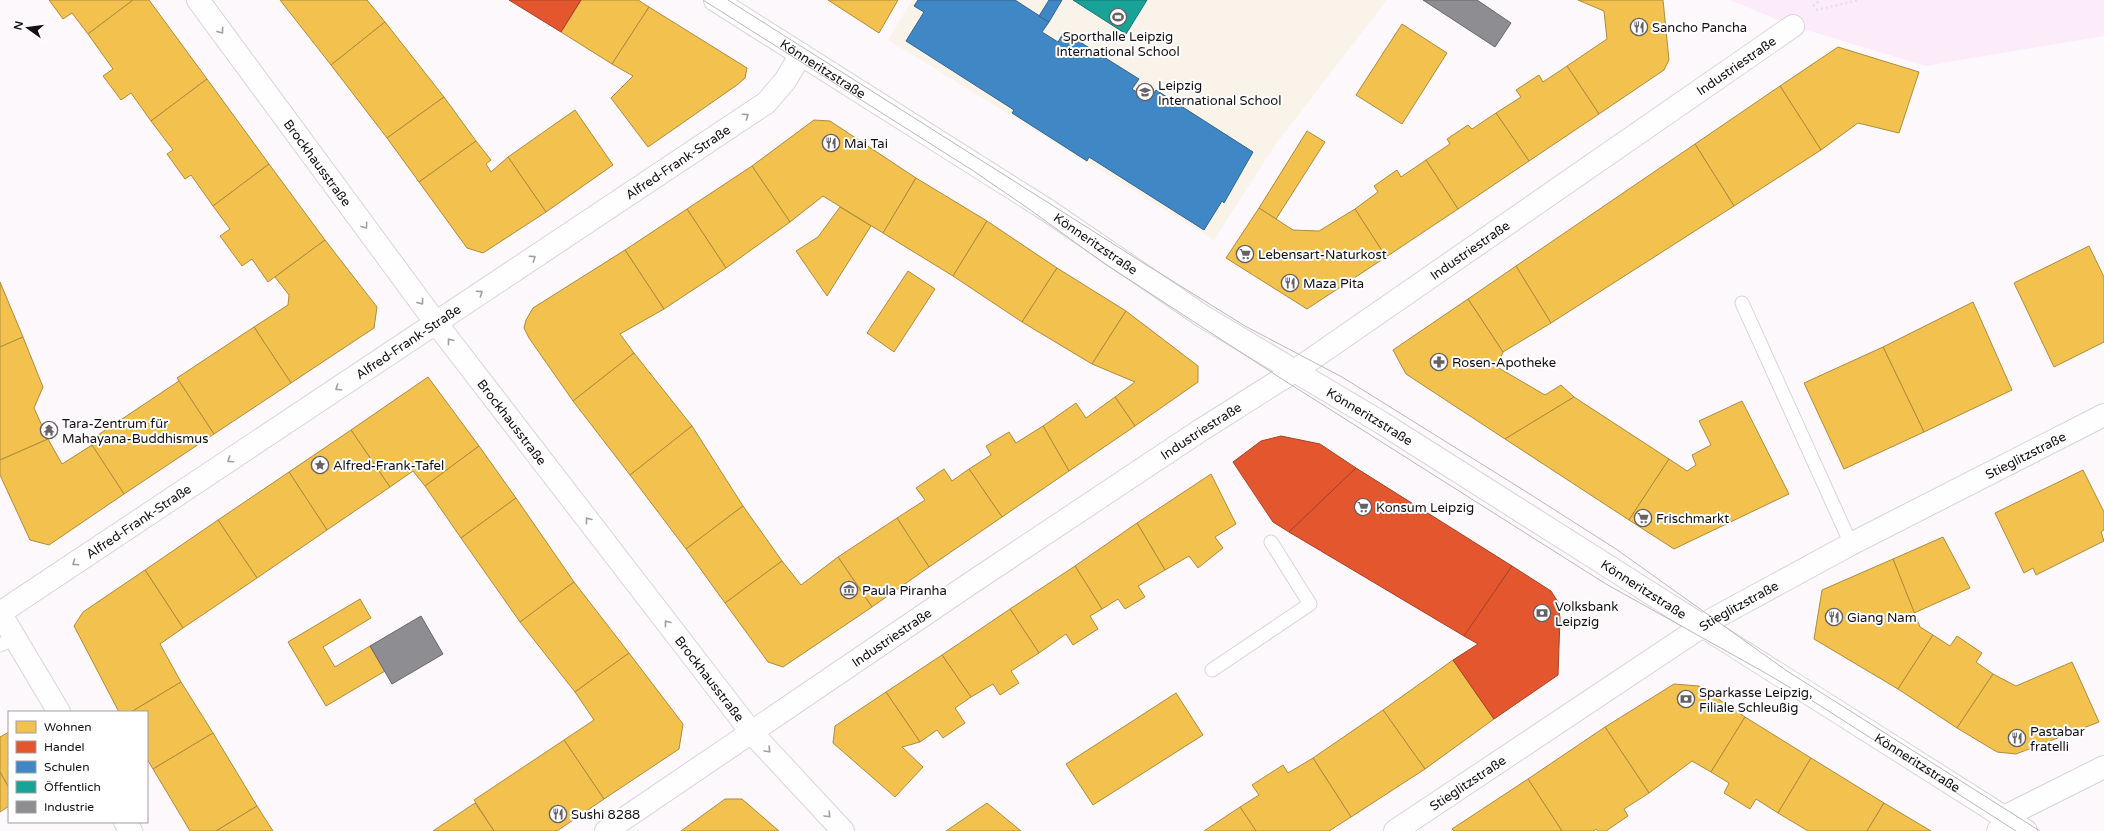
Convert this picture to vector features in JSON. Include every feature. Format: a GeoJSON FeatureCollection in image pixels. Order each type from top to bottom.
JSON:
{"type":"FeatureCollection","features":[{"type":"Feature","properties":{"kind":"street","name":"Brockhausstraße"},"geometry":{"type":"LineString","coordinates":[[198,0],[436,323],[752,733],[843,831]]}},
{"type":"Feature","properties":{"kind":"street","name":"Könneritzstraße"},"geometry":{"type":"LineString","coordinates":[[715,0],[1048,210],[1204,316],[1296,370],[1703,625],[2002,825],[2026,831]]}},
{"type":"Feature","properties":{"kind":"street","name":"Industriestraße"},"geometry":{"type":"LineString","coordinates":[[606,831],[978,578],[1201,430],[1296,370],[1793,26]]}},
{"type":"Feature","properties":{"kind":"street","name":"Alfred-Frank-Straße"},"geometry":{"type":"LineString","coordinates":[[0,613],[766,103],[785,81],[801,54]]}},
{"type":"Feature","properties":{"kind":"street","name":"Stieglitzstraße"},"geometry":{"type":"LineString","coordinates":[[1395,831],[1703,625],[1851,544],[2104,415]]}},
{"type":"Feature","properties":{"kind":"street"},"geometry":{"type":"LineString","coordinates":[[0,613],[8,641],[58,711]]}},
{"type":"Feature","properties":{"kind":"street"},"geometry":{"type":"LineString","coordinates":[[2002,825],[2012,813],[2104,767]]}},
{"type":"Feature","properties":{"kind":"lane"},"geometry":{"type":"LineString","coordinates":[[1742,303],[1851,544]]}},
{"type":"Feature","properties":{"kind":"lane"},"geometry":{"type":"LineString","coordinates":[[1212,670],[1310,604],[1271,542]]}},
{"type":"Feature","properties":{"kind":"path"},"geometry":{"type":"LineString","coordinates":[[1813,11],[1859,0]]}},
{"type":"Feature","properties":{"kind":"shaded area","name":"Leipzig International School"},"geometry":{"type":"Polygon","coordinates":[[[912,0],[1387,0],[1275,145],[1214,240],[888,40],[912,0]]]}},
{"type":"Feature","properties":{"kind":"shaded area"},"geometry":{"type":"Polygon","coordinates":[[[1730,0],[2104,0],[2104,36],[1926,66],[1793,26],[1730,0]]]}},
{"type":"Feature","properties":{"kind":"building: Wohnen"},"geometry":{"type":"Polygon","coordinates":[[[49,0],[133,0],[88,34],[72,13],[63,19],[49,0]]]}},
{"type":"Feature","properties":{"kind":"building: Wohnen"},"geometry":{"type":"Polygon","coordinates":[[[133,0],[149,0],[207,79],[151,121],[131,93],[121,100],[103,76],[113,69],[88,34],[133,0]]]}},
{"type":"Feature","properties":{"kind":"building: Wohnen"},"geometry":{"type":"Polygon","coordinates":[[[280,0],[367,0],[385,22],[331,65],[280,0]]]}},
{"type":"Feature","properties":{"kind":"building: Wohnen"},"geometry":{"type":"Polygon","coordinates":[[[581,0],[638,0],[649,7],[612,64],[561,32],[581,0]]]}},
{"type":"Feature","properties":{"kind":"building: Wohnen"},"geometry":{"type":"Polygon","coordinates":[[[828,0],[898,0],[879,33],[828,0]]]}},
{"type":"Feature","properties":{"kind":"building: Wohnen"},"geometry":{"type":"Polygon","coordinates":[[[1578,0],[1663,0],[1669,60],[1664,70],[1599,114],[1567,66],[1607,39],[1604,11],[1578,0]]]}},
{"type":"Feature","properties":{"kind":"building: Wohnen"},"geometry":{"type":"Polygon","coordinates":[[[649,7],[747,68],[745,78],[737,85],[648,147],[611,98],[633,76],[612,64],[649,7]]]}},
{"type":"Feature","properties":{"kind":"building: Wohnen"},"geometry":{"type":"Polygon","coordinates":[[[385,22],[444,97],[387,138],[331,65],[385,22]]]}},
{"type":"Feature","properties":{"kind":"building: Wohnen"},"geometry":{"type":"Polygon","coordinates":[[[1402,24],[1447,53],[1402,124],[1356,95],[1402,24]]]}},
{"type":"Feature","properties":{"kind":"building: Wohnen"},"geometry":{"type":"Polygon","coordinates":[[[1838,47],[1919,72],[1899,133],[1858,123],[1821,150],[1780,86],[1838,47]]]}},
{"type":"Feature","properties":{"kind":"building: Wohnen"},"geometry":{"type":"Polygon","coordinates":[[[1567,66],[1599,114],[1529,161],[1496,113],[1521,97],[1516,90],[1539,75],[1543,82],[1567,66]]]}},
{"type":"Feature","properties":{"kind":"building: Wohnen"},"geometry":{"type":"Polygon","coordinates":[[[207,79],[269,164],[213,206],[191,175],[185,179],[167,154],[173,150],[151,121],[207,79]]]}},
{"type":"Feature","properties":{"kind":"building: Wohnen"},"geometry":{"type":"Polygon","coordinates":[[[1780,86],[1821,150],[1734,206],[1695,144],[1780,86]]]}},
{"type":"Feature","properties":{"kind":"building: Wohnen"},"geometry":{"type":"Polygon","coordinates":[[[444,97],[476,141],[419,182],[387,138],[444,97]]]}},
{"type":"Feature","properties":{"kind":"building: Wohnen"},"geometry":{"type":"Polygon","coordinates":[[[575,110],[613,165],[546,212],[508,157],[575,110]]]}},
{"type":"Feature","properties":{"kind":"building: Wohnen"},"geometry":{"type":"Polygon","coordinates":[[[1496,113],[1529,161],[1458,209],[1426,160],[1450,144],[1447,139],[1468,125],[1472,129],[1496,113]]]}},
{"type":"Feature","properties":{"kind":"building: Wohnen"},"geometry":{"type":"Polygon","coordinates":[[[814,120],[830,121],[916,178],[883,233],[823,196],[790,222],[752,166],[814,120]]]}},
{"type":"Feature","properties":{"kind":"building: Wohnen"},"geometry":{"type":"Polygon","coordinates":[[[1307,131],[1325,142],[1276,219],[1259,208],[1307,131]]]}},
{"type":"Feature","properties":{"kind":"building: Wohnen"},"geometry":{"type":"Polygon","coordinates":[[[476,141],[491,160],[486,164],[491,172],[508,157],[546,212],[483,253],[467,248],[419,182],[476,141]]]}},
{"type":"Feature","properties":{"kind":"building: Wohnen"},"geometry":{"type":"Polygon","coordinates":[[[1695,144],[1734,206],[1551,323],[1516,266],[1695,144]]]}},
{"type":"Feature","properties":{"kind":"building: Wohnen"},"geometry":{"type":"Polygon","coordinates":[[[1426,160],[1458,209],[1386,257],[1355,209],[1378,192],[1374,186],[1397,170],[1401,177],[1426,160]]]}},
{"type":"Feature","properties":{"kind":"building: Wohnen"},"geometry":{"type":"Polygon","coordinates":[[[269,164],[325,240],[268,282],[252,259],[242,266],[220,236],[230,229],[213,206],[269,164]]]}},
{"type":"Feature","properties":{"kind":"building: Wohnen"},"geometry":{"type":"Polygon","coordinates":[[[752,166],[790,222],[726,268],[687,209],[752,166]]]}},
{"type":"Feature","properties":{"kind":"building: Wohnen"},"geometry":{"type":"Polygon","coordinates":[[[916,178],[987,221],[953,276],[883,233],[916,178]]]}},
{"type":"Feature","properties":{"kind":"building: Wohnen"},"geometry":{"type":"Polygon","coordinates":[[[840,207],[871,226],[827,296],[796,251],[818,237],[840,207]]]}},
{"type":"Feature","properties":{"kind":"building: Wohnen"},"geometry":{"type":"Polygon","coordinates":[[[1259,208],[1293,230],[1319,231],[1355,209],[1386,257],[1307,309],[1226,258],[1259,208]]]}},
{"type":"Feature","properties":{"kind":"building: Wohnen"},"geometry":{"type":"Polygon","coordinates":[[[687,209],[726,268],[664,309],[625,250],[687,209]]]}},
{"type":"Feature","properties":{"kind":"building: Wohnen"},"geometry":{"type":"Polygon","coordinates":[[[987,221],[1057,268],[1022,322],[953,276],[987,221]]]}},
{"type":"Feature","properties":{"kind":"building: Wohnen"},"geometry":{"type":"Polygon","coordinates":[[[325,240],[377,307],[374,328],[291,383],[254,327],[288,305],[289,295],[275,277],[325,240]]]}},
{"type":"Feature","properties":{"kind":"building: Wohnen"},"geometry":{"type":"Polygon","coordinates":[[[2089,246],[2104,277],[2104,342],[2054,367],[2014,283],[2089,246]]]}},
{"type":"Feature","properties":{"kind":"building: Wohnen"},"geometry":{"type":"Polygon","coordinates":[[[625,250],[664,309],[620,334],[634,353],[573,401],[529,338],[524,328],[526,320],[533,308],[625,250]]]}},
{"type":"Feature","properties":{"kind":"building: Wohnen"},"geometry":{"type":"Polygon","coordinates":[[[1516,266],[1551,323],[1503,352],[1468,299],[1516,266]]]}},
{"type":"Feature","properties":{"kind":"building: Wohnen"},"geometry":{"type":"Polygon","coordinates":[[[1057,268],[1126,311],[1092,364],[1022,322],[1057,268]]]}},
{"type":"Feature","properties":{"kind":"building: Wohnen"},"geometry":{"type":"Polygon","coordinates":[[[908,271],[935,289],[894,352],[867,333],[908,271]]]}},
{"type":"Feature","properties":{"kind":"building: Wohnen"},"geometry":{"type":"Polygon","coordinates":[[[0,282],[23,337],[0,347],[0,282]]]}},
{"type":"Feature","properties":{"kind":"building: Wohnen"},"geometry":{"type":"Polygon","coordinates":[[[1468,299],[1503,352],[1497,367],[1545,395],[1561,385],[1574,397],[1505,439],[1406,374],[1393,350],[1468,299]]]}},
{"type":"Feature","properties":{"kind":"building: Wohnen"},"geometry":{"type":"Polygon","coordinates":[[[1973,302],[2012,390],[1924,432],[1883,347],[1973,302]]]}},
{"type":"Feature","properties":{"kind":"building: Wohnen"},"geometry":{"type":"Polygon","coordinates":[[[1126,311],[1198,366],[1198,382],[1135,426],[1115,397],[1135,382],[1092,364],[1126,311]]]}},
{"type":"Feature","properties":{"kind":"building: Wohnen"},"geometry":{"type":"Polygon","coordinates":[[[254,327],[291,383],[214,434],[177,378],[254,327]]]}},
{"type":"Feature","properties":{"kind":"building: Wohnen"},"geometry":{"type":"Polygon","coordinates":[[[23,337],[43,387],[34,408],[48,439],[0,460],[0,347],[23,337]]]}},
{"type":"Feature","properties":{"kind":"building: Wohnen"},"geometry":{"type":"Polygon","coordinates":[[[1883,347],[1924,432],[1844,469],[1804,383],[1883,347]]]}},
{"type":"Feature","properties":{"kind":"building: Wohnen"},"geometry":{"type":"Polygon","coordinates":[[[634,353],[692,426],[630,475],[573,401],[634,353]]]}},
{"type":"Feature","properties":{"kind":"building: Wohnen"},"geometry":{"type":"Polygon","coordinates":[[[428,377],[479,446],[425,486],[413,471],[390,487],[351,430],[428,377]]]}},
{"type":"Feature","properties":{"kind":"building: Wohnen"},"geometry":{"type":"Polygon","coordinates":[[[179,381],[214,434],[124,494],[89,441],[179,381]]]}},
{"type":"Feature","properties":{"kind":"building: Wohnen"},"geometry":{"type":"Polygon","coordinates":[[[1115,397],[1135,426],[1069,471],[1043,426],[1076,403],[1086,418],[1115,397]]]}},
{"type":"Feature","properties":{"kind":"building: Wohnen"},"geometry":{"type":"Polygon","coordinates":[[[1574,397],[1669,459],[1629,520],[1505,439],[1574,397]]]}},
{"type":"Feature","properties":{"kind":"building: Wohnen"},"geometry":{"type":"Polygon","coordinates":[[[1742,401],[1789,494],[1674,549],[1629,520],[1669,459],[1687,471],[1696,465],[1692,455],[1711,445],[1699,421],[1742,401]]]}},
{"type":"Feature","properties":{"kind":"building: Wohnen"},"geometry":{"type":"Polygon","coordinates":[[[692,426],[743,506],[686,549],[630,475],[692,426]]]}},
{"type":"Feature","properties":{"kind":"building: Wohnen"},"geometry":{"type":"Polygon","coordinates":[[[1043,426],[1069,471],[1002,517],[969,469],[991,455],[986,446],[1009,432],[1016,443],[1043,426]]]}},
{"type":"Feature","properties":{"kind":"building: Wohnen"},"geometry":{"type":"Polygon","coordinates":[[[351,430],[390,487],[327,530],[289,472],[351,430]]]}},
{"type":"Feature","properties":{"kind":"building: Wohnen"},"geometry":{"type":"Polygon","coordinates":[[[48,439],[62,464],[92,445],[124,494],[49,545],[30,540],[0,475],[0,460],[48,439]]]}},
{"type":"Feature","properties":{"kind":"building: Wohnen"},"geometry":{"type":"Polygon","coordinates":[[[479,446],[516,498],[461,538],[425,486],[479,446]]]}},
{"type":"Feature","properties":{"kind":"building: Wohnen"},"geometry":{"type":"Polygon","coordinates":[[[944,469],[952,481],[969,469],[1002,517],[929,567],[897,518],[925,500],[916,488],[944,469]]]}},
{"type":"Feature","properties":{"kind":"building: Wohnen"},"geometry":{"type":"Polygon","coordinates":[[[2083,470],[2104,512],[2104,530],[2101,532],[2104,541],[2036,575],[2033,568],[2024,573],[1995,513],[2083,470]]]}},
{"type":"Feature","properties":{"kind":"building: Wohnen"},"geometry":{"type":"Polygon","coordinates":[[[289,472],[327,530],[257,578],[218,520],[289,472]]]}},
{"type":"Feature","properties":{"kind":"building: Wohnen"},"geometry":{"type":"Polygon","coordinates":[[[1211,474],[1236,524],[1215,537],[1223,548],[1198,568],[1189,556],[1165,570],[1137,523],[1211,474]]]}},
{"type":"Feature","properties":{"kind":"building: Wohnen"},"geometry":{"type":"Polygon","coordinates":[[[516,498],[574,582],[520,622],[461,538],[516,498]]]}},
{"type":"Feature","properties":{"kind":"building: Wohnen"},"geometry":{"type":"Polygon","coordinates":[[[743,506],[782,561],[725,603],[686,549],[743,506]]]}},
{"type":"Feature","properties":{"kind":"building: Wohnen"},"geometry":{"type":"Polygon","coordinates":[[[897,518],[929,567],[872,607],[838,557],[897,518]]]}},
{"type":"Feature","properties":{"kind":"building: Wohnen"},"geometry":{"type":"Polygon","coordinates":[[[218,520],[257,578],[183,628],[145,570],[218,520]]]}},
{"type":"Feature","properties":{"kind":"building: Wohnen"},"geometry":{"type":"Polygon","coordinates":[[[1137,523],[1165,570],[1138,586],[1145,597],[1125,609],[1118,599],[1102,609],[1075,566],[1137,523]]]}},
{"type":"Feature","properties":{"kind":"building: Wohnen"},"geometry":{"type":"Polygon","coordinates":[[[1943,537],[1970,588],[1914,613],[1893,559],[1943,537]]]}},
{"type":"Feature","properties":{"kind":"building: Wohnen"},"geometry":{"type":"Polygon","coordinates":[[[838,557],[872,607],[783,667],[768,662],[725,603],[782,561],[801,585],[838,557]]]}},
{"type":"Feature","properties":{"kind":"building: Wohnen"},"geometry":{"type":"Polygon","coordinates":[[[1893,559],[1920,627],[1933,635],[1898,689],[1814,639],[1822,590],[1893,559]]]}},
{"type":"Feature","properties":{"kind":"building: Wohnen"},"geometry":{"type":"Polygon","coordinates":[[[1075,566],[1102,609],[1090,616],[1098,629],[1073,645],[1066,634],[1039,653],[1010,609],[1075,566]]]}},
{"type":"Feature","properties":{"kind":"building: Wohnen"},"geometry":{"type":"Polygon","coordinates":[[[145,570],[183,628],[160,644],[181,682],[133,711],[118,711],[74,626],[83,612],[145,570]]]}},
{"type":"Feature","properties":{"kind":"building: Wohnen"},"geometry":{"type":"Polygon","coordinates":[[[574,582],[629,653],[575,692],[520,622],[574,582]]]}},
{"type":"Feature","properties":{"kind":"building: Wohnen"},"geometry":{"type":"Polygon","coordinates":[[[360,599],[371,618],[323,647],[335,667],[370,646],[385,671],[326,706],[288,642],[360,599]]]}},
{"type":"Feature","properties":{"kind":"building: Wohnen"},"geometry":{"type":"Polygon","coordinates":[[[1010,609],[1039,653],[1011,671],[1019,683],[1000,695],[993,684],[971,697],[942,655],[1010,609]]]}},
{"type":"Feature","properties":{"kind":"building: Wohnen"},"geometry":{"type":"Polygon","coordinates":[[[1933,635],[1950,646],[1957,636],[1982,653],[1976,662],[1993,674],[1957,728],[1898,689],[1933,635]]]}},
{"type":"Feature","properties":{"kind":"building: Wohnen"},"geometry":{"type":"Polygon","coordinates":[[[629,653],[683,724],[679,749],[604,799],[564,740],[594,720],[575,692],[629,653]]]}},
{"type":"Feature","properties":{"kind":"building: Wohnen"},"geometry":{"type":"Polygon","coordinates":[[[942,655],[971,697],[955,708],[965,723],[943,738],[937,730],[920,742],[886,692],[942,655]]]}},
{"type":"Feature","properties":{"kind":"building: Wohnen"},"geometry":{"type":"Polygon","coordinates":[[[1453,660],[1494,719],[1425,769],[1383,710],[1453,660]]]}},
{"type":"Feature","properties":{"kind":"building: Wohnen"},"geometry":{"type":"Polygon","coordinates":[[[2072,662],[2099,722],[2016,754],[1997,752],[1957,728],[1993,674],[2016,686],[2072,662]]]}},
{"type":"Feature","properties":{"kind":"building: Wohnen"},"geometry":{"type":"Polygon","coordinates":[[[181,682],[213,733],[153,769],[148,761],[148,711],[133,711],[181,682]]]}},
{"type":"Feature","properties":{"kind":"building: Wohnen"},"geometry":{"type":"Polygon","coordinates":[[[1674,684],[1699,686],[1745,717],[1711,772],[1692,761],[1649,793],[1605,727],[1674,684]]]}},
{"type":"Feature","properties":{"kind":"building: Wohnen"},"geometry":{"type":"Polygon","coordinates":[[[886,692],[920,742],[902,747],[923,767],[895,797],[833,743],[835,726],[886,692]]]}},
{"type":"Feature","properties":{"kind":"building: Wohnen"},"geometry":{"type":"Polygon","coordinates":[[[1176,693],[1203,735],[1093,805],[1066,764],[1176,693]]]}},
{"type":"Feature","properties":{"kind":"building: Wohnen"},"geometry":{"type":"Polygon","coordinates":[[[1383,710],[1425,769],[1351,817],[1313,758],[1383,710]]]}},
{"type":"Feature","properties":{"kind":"building: Wohnen"},"geometry":{"type":"Polygon","coordinates":[[[1745,717],[1811,758],[1778,813],[1756,799],[1750,809],[1724,793],[1729,783],[1711,772],[1745,717]]]}},
{"type":"Feature","properties":{"kind":"building: Wohnen"},"geometry":{"type":"Polygon","coordinates":[[[1605,727],[1649,793],[1624,809],[1628,816],[1606,831],[1598,831],[1596,829],[1593,831],[1562,831],[1528,779],[1605,727]]]}},
{"type":"Feature","properties":{"kind":"building: Wohnen"},"geometry":{"type":"Polygon","coordinates":[[[8,733],[8,786],[0,772],[0,737],[8,733]]]}},
{"type":"Feature","properties":{"kind":"building: Wohnen"},"geometry":{"type":"Polygon","coordinates":[[[213,733],[257,806],[216,831],[190,831],[153,769],[213,733]]]}},
{"type":"Feature","properties":{"kind":"building: Wohnen"},"geometry":{"type":"Polygon","coordinates":[[[564,740],[604,799],[557,831],[494,831],[474,800],[564,740]]]}},
{"type":"Feature","properties":{"kind":"building: Wohnen"},"geometry":{"type":"Polygon","coordinates":[[[1313,758],[1351,817],[1329,831],[1256,831],[1240,807],[1259,795],[1252,785],[1283,765],[1288,773],[1313,758]]]}},
{"type":"Feature","properties":{"kind":"building: Wohnen"},"geometry":{"type":"Polygon","coordinates":[[[1811,758],[1884,803],[1867,831],[1808,831],[1778,813],[1811,758]]]}},
{"type":"Feature","properties":{"kind":"building: Wohnen"},"geometry":{"type":"Polygon","coordinates":[[[0,772],[8,786],[8,807],[0,812],[0,772]]]}},
{"type":"Feature","properties":{"kind":"building: Wohnen"},"geometry":{"type":"Polygon","coordinates":[[[1528,779],[1562,831],[1454,831],[1452,829],[1528,779]]]}},
{"type":"Feature","properties":{"kind":"building: Wohnen"},"geometry":{"type":"Polygon","coordinates":[[[725,799],[742,799],[779,831],[681,831],[725,799]]]}},
{"type":"Feature","properties":{"kind":"building: Wohnen"},"geometry":{"type":"Polygon","coordinates":[[[475,803],[494,831],[433,831],[475,803]]]}},
{"type":"Feature","properties":{"kind":"building: Wohnen"},"geometry":{"type":"Polygon","coordinates":[[[987,803],[1021,831],[946,831],[987,803]]]}},
{"type":"Feature","properties":{"kind":"building: Wohnen"},"geometry":{"type":"Polygon","coordinates":[[[1884,803],[1931,831],[1867,831],[1884,803]]]}},
{"type":"Feature","properties":{"kind":"building: Wohnen"},"geometry":{"type":"Polygon","coordinates":[[[257,806],[273,831],[216,831],[257,806]]]}},
{"type":"Feature","properties":{"kind":"building: Wohnen"},"geometry":{"type":"Polygon","coordinates":[[[1240,807],[1256,831],[1204,831],[1240,807]]]}},
{"type":"Feature","properties":{"kind":"building: Handel"},"geometry":{"type":"Polygon","coordinates":[[[509,0],[581,0],[561,32],[509,0]]]}},
{"type":"Feature","properties":{"kind":"building: Handel"},"geometry":{"type":"Polygon","coordinates":[[[1281,436],[1320,444],[1356,468],[1289,532],[1273,522],[1233,462],[1261,441],[1281,436]]]}},
{"type":"Feature","properties":{"kind":"building: Handel"},"geometry":{"type":"Polygon","coordinates":[[[1356,468],[1512,566],[1464,636],[1289,532],[1356,468]]]}},
{"type":"Feature","properties":{"kind":"building: Handel"},"geometry":{"type":"Polygon","coordinates":[[[1512,566],[1551,591],[1558,602],[1560,618],[1558,675],[1494,719],[1453,660],[1478,644],[1464,636],[1512,566]]]}},
{"type":"Feature","properties":{"kind":"building: Schulen"},"geometry":{"type":"Polygon","coordinates":[[[918,0],[1015,0],[1049,22],[1042,32],[1058,42],[1064,32],[1139,79],[1132,89],[1149,100],[1156,90],[1253,152],[1224,203],[1222,201],[1204,230],[1089,157],[1087,161],[1012,113],[1014,110],[906,41],[924,12],[914,6],[918,0]]]}},
{"type":"Feature","properties":{"kind":"building: Schulen"},"geometry":{"type":"Polygon","coordinates":[[[1049,0],[1062,0],[1049,22],[1039,16],[1049,0]]]}},
{"type":"Feature","properties":{"kind":"building: Öffentlich","name":"Sporthalle Leipzig International School"},"geometry":{"type":"Polygon","coordinates":[[[1073,0],[1147,0],[1126,34],[1073,0]]]}},
{"type":"Feature","properties":{"kind":"building: Industrie"},"geometry":{"type":"Polygon","coordinates":[[[1423,0],[1477,0],[1511,23],[1495,47],[1423,0]]]}},
{"type":"Feature","properties":{"kind":"building: Industrie"},"geometry":{"type":"Polygon","coordinates":[[[421,616],[443,654],[392,684],[370,646],[421,616]]]}},
{"type":"Feature","properties":{"kind":"tram line"},"geometry":{"type":"LineString","coordinates":[[703,0],[972,170],[1105,264],[1282,379],[1606,584],[1762,671],[1816,703],[2016,831]]}},
{"type":"Feature","properties":{"kind":"tram line"},"geometry":{"type":"LineString","coordinates":[[728,0],[1245,326],[1342,377],[1525,491],[1616,549],[1787,671],[2040,831]]}},
{"type":"Feature","properties":{"kind":"place","name":"Sporthalle Leipzig International School"},"geometry":{"type":"Point","coordinates":[1118,17]}},
{"type":"Feature","properties":{"kind":"place","name":"Sancho Pancha"},"geometry":{"type":"Point","coordinates":[1639,27]}},
{"type":"Feature","properties":{"kind":"place","name":"Leipzig International School"},"geometry":{"type":"Point","coordinates":[1145,92]}},
{"type":"Feature","properties":{"kind":"place","name":"Mai Tai"},"geometry":{"type":"Point","coordinates":[831,143]}},
{"type":"Feature","properties":{"kind":"place","name":"Lebensart-Naturkost"},"geometry":{"type":"Point","coordinates":[1245,254]}},
{"type":"Feature","properties":{"kind":"place","name":"Maza Pita"},"geometry":{"type":"Point","coordinates":[1290,283]}},
{"type":"Feature","properties":{"kind":"place","name":"Rosen-Apotheke"},"geometry":{"type":"Point","coordinates":[1439,362]}},
{"type":"Feature","properties":{"kind":"place","name":"Tara-Zentrum für Mahayana-Buddhismus"},"geometry":{"type":"Point","coordinates":[49,430]}},
{"type":"Feature","properties":{"kind":"place","name":"Alfred-Frank-Tafel"},"geometry":{"type":"Point","coordinates":[320,465]}},
{"type":"Feature","properties":{"kind":"place","name":"Konsum Leipzig"},"geometry":{"type":"Point","coordinates":[1363,507]}},
{"type":"Feature","properties":{"kind":"place","name":"Frischmarkt"},"geometry":{"type":"Point","coordinates":[1643,518]}},
{"type":"Feature","properties":{"kind":"place","name":"Paula Piranha"},"geometry":{"type":"Point","coordinates":[849,590]}},
{"type":"Feature","properties":{"kind":"place","name":"Volksbank Leipzig"},"geometry":{"type":"Point","coordinates":[1542,613]}},
{"type":"Feature","properties":{"kind":"place","name":"Giang Nam"},"geometry":{"type":"Point","coordinates":[1834,617]}},
{"type":"Feature","properties":{"kind":"place","name":"Sparkasse Leipzig, Filiale Schleußig"},"geometry":{"type":"Point","coordinates":[1686,699]}},
{"type":"Feature","properties":{"kind":"place","name":"Pastabar fratelli"},"geometry":{"type":"Point","coordinates":[2017,738]}},
{"type":"Feature","properties":{"kind":"place","name":"Sushi 8288"},"geometry":{"type":"Point","coordinates":[558,814]}}]}
